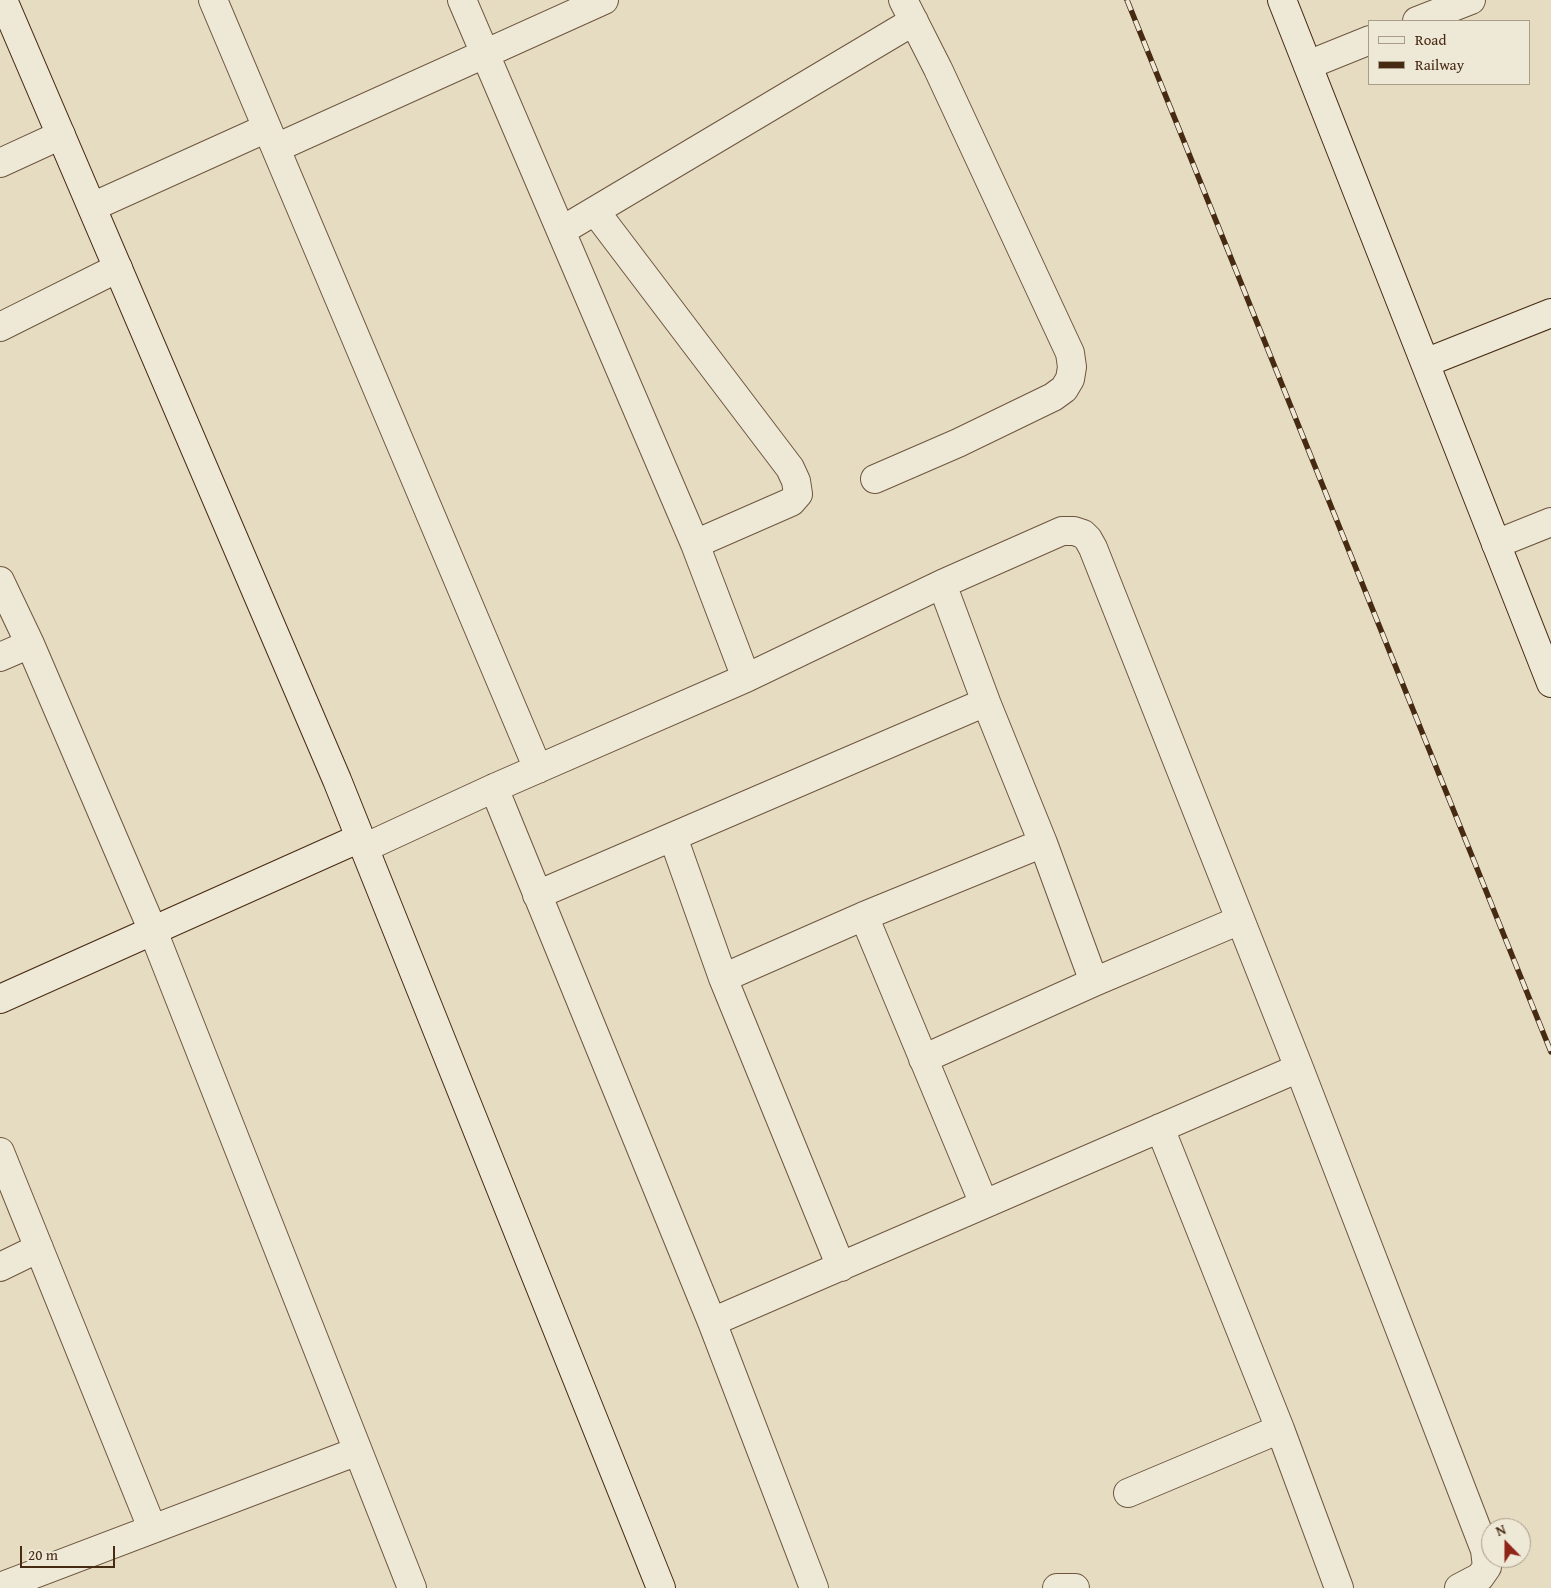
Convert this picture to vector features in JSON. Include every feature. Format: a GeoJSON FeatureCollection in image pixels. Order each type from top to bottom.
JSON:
{"type":"FeatureCollection","features":[{"type":"Feature","properties":{"kind":"street"},"geometry":{"type":"LineString","coordinates":[[213,0],[538,769]]}},
{"type":"Feature","properties":{"kind":"street"},"geometry":{"type":"LineString","coordinates":[[462,0],[695,544],[746,678]]}},
{"type":"Feature","properties":{"kind":"street"},"geometry":{"type":"LineString","coordinates":[[92,208],[485,54],[604,0]]}},
{"type":"Feature","properties":{"kind":"street"},"geometry":{"type":"LineString","coordinates":[[1282,0],[1551,681]]}},
{"type":"Feature","properties":{"kind":"street"},"geometry":{"type":"LineString","coordinates":[[1420,20],[1471,0]]}},
{"type":"Feature","properties":{"kind":"street"},"geometry":{"type":"LineString","coordinates":[[3,5],[61,135],[338,780],[661,1588]]}},
{"type":"Feature","properties":{"kind":"street"},"geometry":{"type":"LineString","coordinates":[[561,231],[909,11],[938,69],[1070,353],[1072,367],[1070,379],[1064,389],[1053,397],[958,443],[875,479]]}},
{"type":"Feature","properties":{"kind":"street"},"geometry":{"type":"LineString","coordinates":[[1308,65],[1368,41]]}},
{"type":"Feature","properties":{"kind":"street"},"geometry":{"type":"LineString","coordinates":[[0,162],[61,135]]}},
{"type":"Feature","properties":{"kind":"street"},"geometry":{"type":"LineString","coordinates":[[595,211],[790,468],[796,481],[798,494],[791,502],[695,544]]}},
{"type":"Feature","properties":{"kind":"street"},"geometry":{"type":"LineString","coordinates":[[0,327],[118,268]]}},
{"type":"Feature","properties":{"kind":"street"},"geometry":{"type":"LineString","coordinates":[[1425,363],[1551,313]]}},
{"type":"Feature","properties":{"kind":"street"},"geometry":{"type":"LineString","coordinates":[[1496,544],[1551,522]]}},
{"type":"Feature","properties":{"kind":"street"},"geometry":{"type":"LineString","coordinates":[[0,999],[153,931],[494,788],[746,678],[942,584],[1062,531],[1074,531],[1083,534],[1088,539],[1299,1068],[1485,1550],[1487,1567],[1480,1577],[1459,1588]]}},
{"type":"Feature","properties":{"kind":"street"},"geometry":{"type":"LineString","coordinates":[[0,581],[30,644],[153,931],[412,1588]]}},
{"type":"Feature","properties":{"kind":"street"},"geometry":{"type":"LineString","coordinates":[[942,584],[986,702],[1043,843],[1094,982]]}},
{"type":"Feature","properties":{"kind":"street"},"geometry":{"type":"LineString","coordinates":[[0,657],[30,644]]}},
{"type":"Feature","properties":{"kind":"street"},"geometry":{"type":"LineString","coordinates":[[537,895],[986,702]]}},
{"type":"Feature","properties":{"kind":"street"},"geometry":{"type":"LineString","coordinates":[[494,788],[712,1322],[814,1588]]}},
{"type":"Feature","properties":{"kind":"street"},"geometry":{"type":"LineString","coordinates":[[673,837],[723,978],[841,1267]]}},
{"type":"Feature","properties":{"kind":"street"},"geometry":{"type":"LineString","coordinates":[[723,978],[864,916],[1043,843]]}},
{"type":"Feature","properties":{"kind":"street"},"geometry":{"type":"LineString","coordinates":[[864,916],[984,1204]]}},
{"type":"Feature","properties":{"kind":"street"},"geometry":{"type":"LineString","coordinates":[[923,1059],[1094,982],[1240,920]]}},
{"type":"Feature","properties":{"kind":"street"},"geometry":{"type":"LineString","coordinates":[[712,1322],[1299,1068]]}},
{"type":"Feature","properties":{"kind":"street"},"geometry":{"type":"LineString","coordinates":[[1160,1128],[1280,1429],[1340,1588]]}},
{"type":"Feature","properties":{"kind":"street"},"geometry":{"type":"LineString","coordinates":[[0,1152],[152,1528]]}},
{"type":"Feature","properties":{"kind":"street"},"geometry":{"type":"LineString","coordinates":[[0,1267],[39,1248]]}},
{"type":"Feature","properties":{"kind":"street"},"geometry":{"type":"LineString","coordinates":[[1128,1492],[1280,1429]]}},
{"type":"Feature","properties":{"kind":"street"},"geometry":{"type":"LineString","coordinates":[[0,1587],[358,1451]]}},
{"type":"Feature","properties":{"kind":"street"},"geometry":{"type":"LineString","coordinates":[[1057,1588],[1075,1588]]}},
{"type":"Feature","properties":{"kind":"railway"},"geometry":{"type":"LineString","coordinates":[[1127,0],[1551,1052]]}}]}
